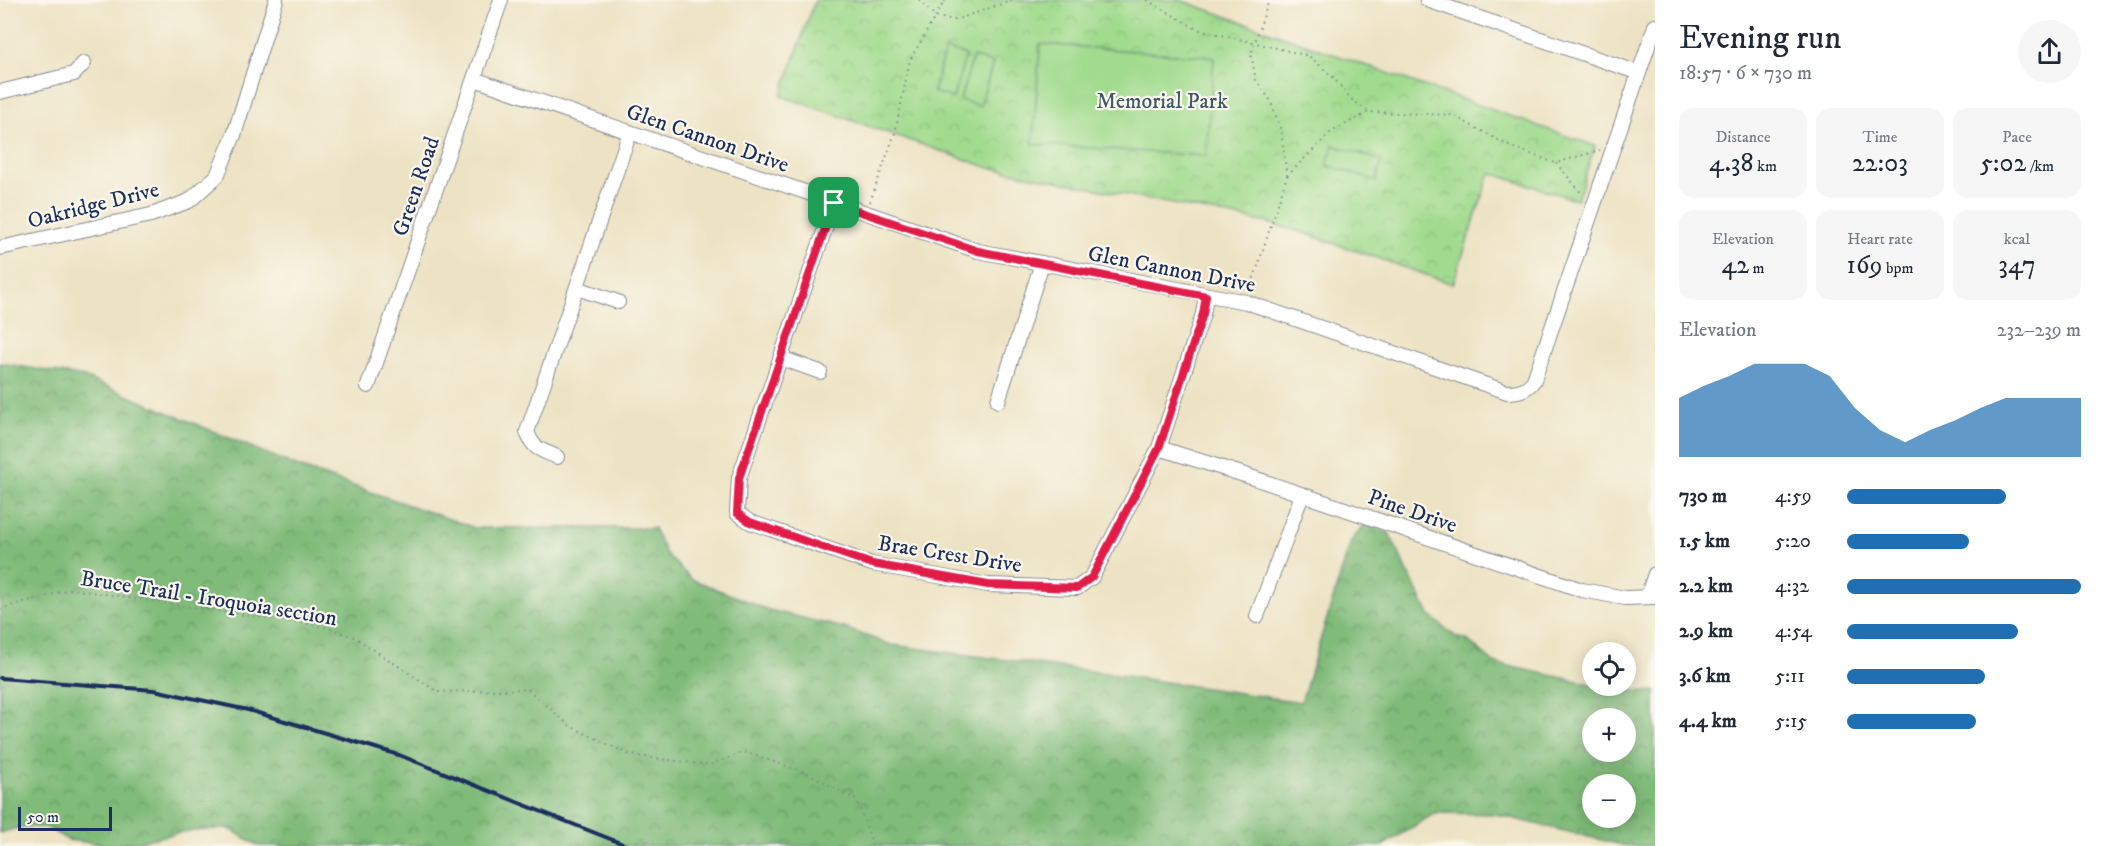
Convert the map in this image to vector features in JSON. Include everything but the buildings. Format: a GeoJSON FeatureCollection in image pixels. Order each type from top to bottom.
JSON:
{"type":"FeatureCollection","features":[{"type":"Feature","properties":{"kind":"street","name":"Oakridge Drive"},"geometry":{"type":"LineString","coordinates":[[0,248],[151,215],[189,201],[217,176],[234,135],[276,0]]}},
{"type":"Feature","properties":{"kind":"street","name":"Green Road"},"geometry":{"type":"LineString","coordinates":[[368,386],[501,0]]}},
{"type":"Feature","properties":{"kind":"street"},"geometry":{"type":"LineString","coordinates":[[1427,0],[1639,73]]}},
{"type":"Feature","properties":{"kind":"street","name":"Glen Cannon Drive"},"geometry":{"type":"LineString","coordinates":[[474,79],[978,251],[1246,302],[1507,392],[1518,392],[1530,386],[1534,380],[1655,26]]}},
{"type":"Feature","properties":{"kind":"street"},"geometry":{"type":"LineString","coordinates":[[0,92],[74,74],[84,63]]}},
{"type":"Feature","properties":{"kind":"street"},"geometry":{"type":"LineString","coordinates":[[557,457],[540,451],[533,445],[527,432],[630,132]]}},
{"type":"Feature","properties":{"kind":"street","name":"Brae Crest Drive"},"geometry":{"type":"LineString","coordinates":[[834,203],[739,478],[737,513],[750,522],[872,564],[988,585],[1077,588],[1092,577],[1159,448],[1203,314],[1206,296]]}},
{"type":"Feature","properties":{"kind":"street"},"geometry":{"type":"LineString","coordinates":[[998,401],[1042,263]]}},
{"type":"Feature","properties":{"kind":"street"},"geometry":{"type":"LineString","coordinates":[[577,288],[618,302]]}},
{"type":"Feature","properties":{"kind":"street"},"geometry":{"type":"LineString","coordinates":[[781,358],[820,372]]}},
{"type":"Feature","properties":{"kind":"street","name":"Pine Drive"},"geometry":{"type":"LineString","coordinates":[[1159,448],[1582,590],[1625,598],[1651,597]]}},
{"type":"Feature","properties":{"kind":"street"},"geometry":{"type":"LineString","coordinates":[[1257,616],[1302,495]]}},
{"type":"Feature","properties":{"kind":"street"},"geometry":{"type":"LineString","coordinates":[[1651,597],[1655,574]]}},
{"type":"Feature","properties":{"kind":"path"},"geometry":{"type":"LineString","coordinates":[[919,0],[936,17],[955,20],[1013,0]]}},
{"type":"Feature","properties":{"kind":"path"},"geometry":{"type":"LineString","coordinates":[[866,213],[895,133],[910,60],[945,0]]}},
{"type":"Feature","properties":{"kind":"path"},"geometry":{"type":"LineString","coordinates":[[1147,0],[1197,29],[1309,56],[1332,76],[1351,99],[1370,112]]}},
{"type":"Feature","properties":{"kind":"path"},"geometry":{"type":"LineString","coordinates":[[1246,302],[1287,176],[1281,130],[1270,100],[1256,80],[1251,54],[1269,0]]}},
{"type":"Feature","properties":{"kind":"path"},"geometry":{"type":"LineString","coordinates":[[1287,176],[1331,132],[1370,112],[1452,115],[1511,147],[1556,163],[1592,207]]}},
{"type":"Feature","properties":{"kind":"path"},"geometry":{"type":"LineString","coordinates":[[1556,163],[1614,146]]}},
{"type":"Feature","properties":{"kind":"path","name":"Bruce Trail - Iroquoia section"},"geometry":{"type":"LineString","coordinates":[[0,609],[71,589],[321,626],[354,637],[438,692],[528,689],[570,726],[630,755],[709,765],[744,752],[810,774],[855,799],[873,846]]}},
{"type":"Feature","properties":{"kind":"green space","name":"Memorial Park"},"geometry":{"type":"Polygon","coordinates":[[[815,0],[1180,0],[1595,146],[1577,200],[1490,173],[1453,284],[1298,231],[1263,222],[987,167],[781,96],[815,0]]]}},
{"type":"Feature","properties":{"kind":"green space"},"geometry":{"type":"Polygon","coordinates":[[[1040,44],[1214,57],[1206,156],[1033,144],[1040,44]]]}},
{"type":"Feature","properties":{"kind":"green space"},"geometry":{"type":"Polygon","coordinates":[[[945,49],[966,55],[953,98],[933,92],[945,49]]]}},
{"type":"Feature","properties":{"kind":"green space"},"geometry":{"type":"Polygon","coordinates":[[[973,57],[993,63],[980,106],[960,100],[973,57]]]}},
{"type":"Feature","properties":{"kind":"green space"},"geometry":{"type":"Polygon","coordinates":[[[1333,145],[1382,161],[1376,181],[1327,165],[1333,145]]]}},
{"type":"Feature","properties":{"kind":"green space"},"geometry":{"type":"Polygon","coordinates":[[[0,363],[84,377],[296,466],[475,528],[654,528],[666,554],[691,579],[769,610],[844,628],[891,645],[1301,702],[1351,541],[1366,524],[1389,533],[1429,615],[1456,637],[1467,640],[1494,663],[1582,682],[1582,696],[1636,696],[1636,691],[1655,691],[1655,835],[1651,846],[1626,846],[1495,814],[1435,813],[1382,846],[259,846],[228,828],[182,832],[118,846],[68,840],[46,827],[21,827],[0,833],[0,363]]]}},
{"type":"Feature","properties":{"kind":"railway"},"geometry":{"type":"LineString","coordinates":[[0,678],[154,690],[248,710],[399,755],[628,846]]}},
{"type":"Feature","properties":{"kind":"route"},"geometry":{"type":"LineString","coordinates":[[834,203],[978,251],[1206,296],[1203,314],[1159,448],[1092,577],[1077,588],[988,585],[872,564],[750,522],[737,513],[739,478],[834,203]]}}]}
